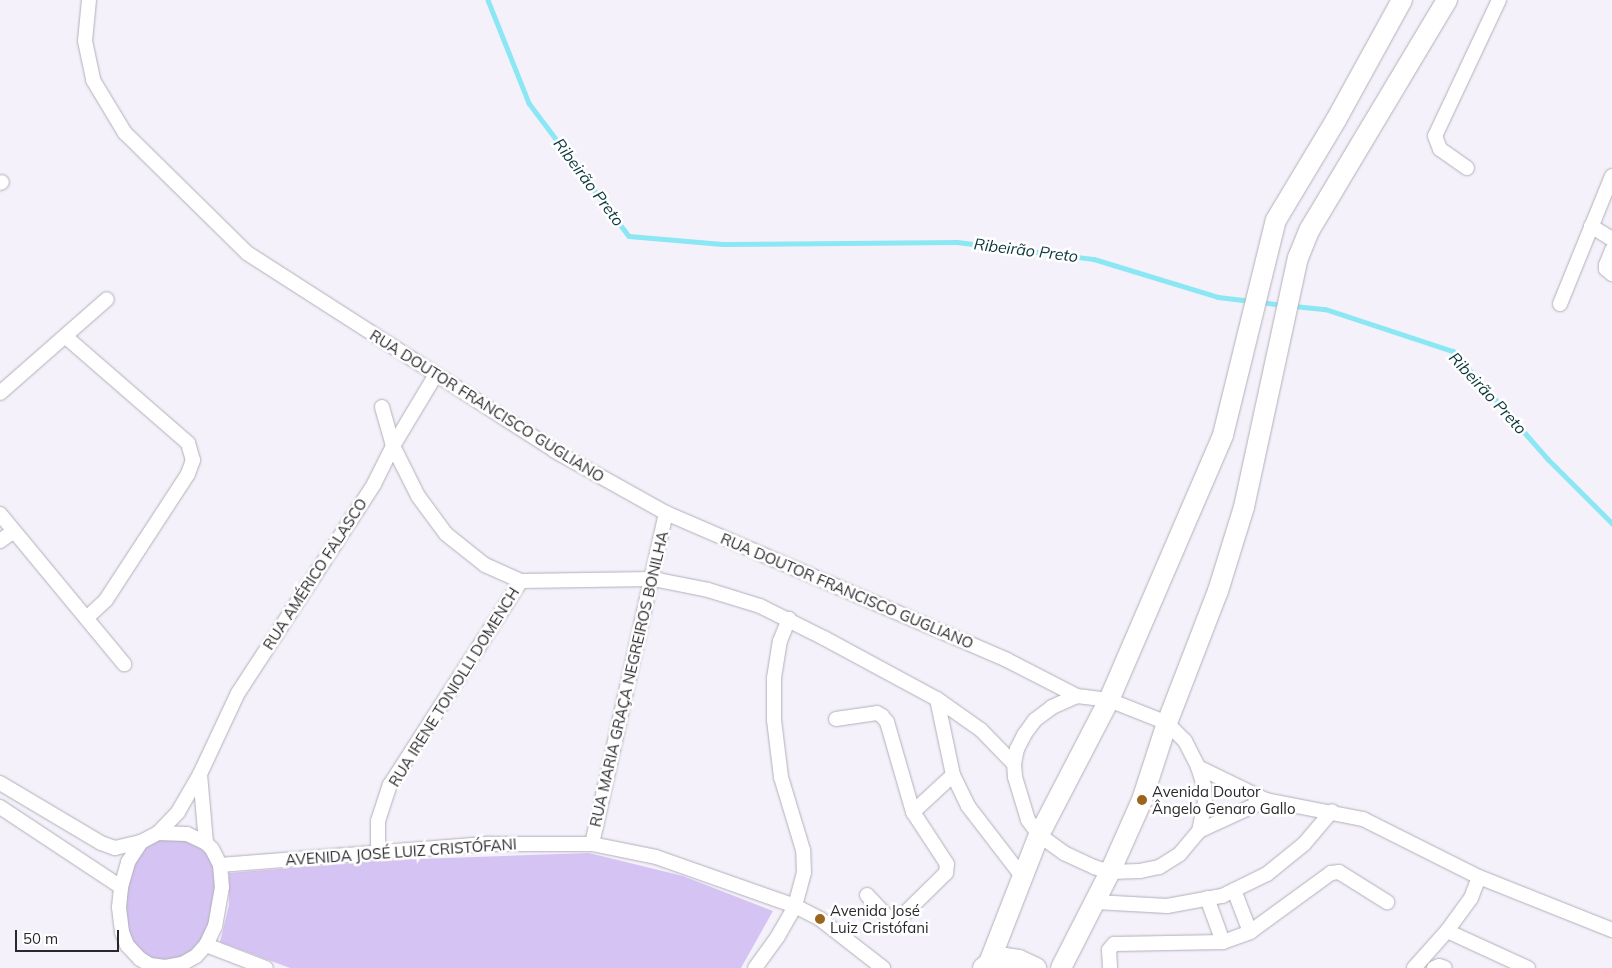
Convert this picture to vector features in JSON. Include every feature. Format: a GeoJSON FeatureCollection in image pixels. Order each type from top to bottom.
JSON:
{"type":"FeatureCollection","features":[{"type":"Feature","properties":{"kind":"main road"},"geometry":{"type":"LineString","coordinates":[[986,966],[1039,834],[1109,700],[1223,435],[1276,220],[1336,120],[1402,0]]}},
{"type":"Feature","properties":{"kind":"main road"},"geometry":{"type":"LineString","coordinates":[[1061,968],[1096,902],[1142,800],[1167,723],[1218,591],[1244,507],[1298,258],[1310,229],[1447,0]]}},
{"type":"Feature","properties":{"kind":"main road"},"geometry":{"type":"LineString","coordinates":[[986,966],[1005,958],[1019,960],[1036,968]]}},
{"type":"Feature","properties":{"kind":"street","name":"RUA DOUTOR FRANCISCO GUGLIANO"},"geometry":{"type":"LineString","coordinates":[[88,0],[85,41],[93,80],[125,133],[247,253],[554,451],[666,513],[1007,660],[1077,696]]}},
{"type":"Feature","properties":{"kind":"street"},"geometry":{"type":"LineString","coordinates":[[1467,168],[1440,149],[1435,136],[1500,0]]}},
{"type":"Feature","properties":{"kind":"street"},"geometry":{"type":"LineString","coordinates":[[1560,304],[1612,176]]}},
{"type":"Feature","properties":{"kind":"street"},"geometry":{"type":"LineString","coordinates":[[1592,226],[1612,239]]}},
{"type":"Feature","properties":{"kind":"street"},"geometry":{"type":"LineString","coordinates":[[1612,250],[1606,265],[1606,269],[1612,274]]}},
{"type":"Feature","properties":{"kind":"street"},"geometry":{"type":"LineString","coordinates":[[0,393],[66,337],[106,299]]}},
{"type":"Feature","properties":{"kind":"street"},"geometry":{"type":"LineString","coordinates":[[66,337],[188,443],[193,460],[188,474],[106,600],[87,618]]}},
{"type":"Feature","properties":{"kind":"street","name":"RUA AMÉRICO FALASCO"},"geometry":{"type":"LineString","coordinates":[[158,833],[178,812],[200,774],[238,693],[374,484],[393,446],[435,376]]}},
{"type":"Feature","properties":{"kind":"street"},"geometry":{"type":"LineString","coordinates":[[382,407],[393,446],[418,496],[446,534],[485,565],[521,581],[653,579],[716,593],[760,606],[789,619],[936,699],[981,730],[1014,764]]}},
{"type":"Feature","properties":{"kind":"street","name":"RUA MARIA GRAÇA NEGREIROS BONILHA"},"geometry":{"type":"LineString","coordinates":[[592,844],[653,579],[666,513]]}},
{"type":"Feature","properties":{"kind":"street"},"geometry":{"type":"LineString","coordinates":[[0,514],[124,664]]}},
{"type":"Feature","properties":{"kind":"street"},"geometry":{"type":"LineString","coordinates":[[0,541],[14,532]]}},
{"type":"Feature","properties":{"kind":"street","name":"RUA IRENE TONIOLLI DOMENCH"},"geometry":{"type":"LineString","coordinates":[[378,852],[378,821],[390,785],[521,581]]}},
{"type":"Feature","properties":{"kind":"street"},"geometry":{"type":"LineString","coordinates":[[755,968],[778,936],[796,906],[804,873],[804,850],[781,777],[774,720],[774,678],[780,641],[789,619]]}},
{"type":"Feature","properties":{"kind":"street"},"geometry":{"type":"LineString","coordinates":[[1199,831],[1205,803],[1204,786],[1198,766],[1186,741],[1167,723],[1109,700],[1077,696],[1052,707],[1035,720],[1024,735],[1014,764],[1021,803],[1028,820],[1039,834],[1064,853],[1094,868],[1110,872],[1140,871],[1160,867],[1180,854],[1199,831],[1266,800]]}},
{"type":"Feature","properties":{"kind":"street"},"geometry":{"type":"LineString","coordinates":[[936,699],[953,775],[968,806],[1022,876]]}},
{"type":"Feature","properties":{"kind":"street"},"geometry":{"type":"LineString","coordinates":[[836,719],[877,713],[882,716],[886,722],[913,812],[947,864],[946,873],[895,921],[890,919],[867,895]]}},
{"type":"Feature","properties":{"kind":"street"},"geometry":{"type":"LineString","coordinates":[[1198,766],[1266,800],[1332,811],[1363,819],[1479,876],[1612,930]]}},
{"type":"Feature","properties":{"kind":"street"},"geometry":{"type":"LineString","coordinates":[[200,774],[206,844]]}},
{"type":"Feature","properties":{"kind":"street"},"geometry":{"type":"LineString","coordinates":[[913,812],[953,775]]}},
{"type":"Feature","properties":{"kind":"street"},"geometry":{"type":"LineString","coordinates":[[121,887],[0,807],[5,787],[101,843],[115,848],[141,842],[158,833],[187,834],[206,844],[212,850],[220,865],[222,887],[220,909],[215,926],[206,945],[196,956],[181,966],[165,967],[141,964],[127,945],[122,932],[119,907],[121,887],[128,862],[141,842]]}},
{"type":"Feature","properties":{"kind":"street"},"geometry":{"type":"LineString","coordinates":[[1096,902],[1167,906],[1207,898],[1234,890],[1267,874],[1304,844],[1332,811]]}},
{"type":"Feature","properties":{"kind":"street","name":"AVENIDA JOSÉ LUIZ CRISTÓFANI"},"geometry":{"type":"LineString","coordinates":[[220,865],[489,844],[592,844],[656,857],[796,906],[820,919],[883,968]]}},
{"type":"Feature","properties":{"kind":"street"},"geometry":{"type":"LineString","coordinates":[[1110,968],[1109,950],[1114,944],[1224,942],[1250,932],[1331,873],[1339,872],[1387,902]]}},
{"type":"Feature","properties":{"kind":"street"},"geometry":{"type":"LineString","coordinates":[[1414,968],[1447,931],[1471,898],[1479,876]]}},
{"type":"Feature","properties":{"kind":"street"},"geometry":{"type":"LineString","coordinates":[[1234,890],[1250,932]]}},
{"type":"Feature","properties":{"kind":"street"},"geometry":{"type":"LineString","coordinates":[[1207,898],[1224,942]]}},
{"type":"Feature","properties":{"kind":"street"},"geometry":{"type":"LineString","coordinates":[[1447,931],[1528,968]]}},
{"type":"Feature","properties":{"kind":"street"},"geometry":{"type":"LineString","coordinates":[[206,945],[266,968]]}},
{"type":"Feature","properties":{"kind":"street"},"geometry":{"type":"LineString","coordinates":[[1434,968],[1439,966],[1444,968]]}},
{"type":"Feature","properties":{"kind":"shaded area"},"geometry":{"type":"Polygon","coordinates":[[[159,837],[186,837],[205,847],[216,866],[216,909],[204,942],[178,960],[153,962],[130,944],[124,909],[125,884],[143,844],[159,837]]]}},
{"type":"Feature","properties":{"kind":"shaded area"},"geometry":{"type":"Polygon","coordinates":[[[589,853],[683,876],[773,911],[741,968],[290,968],[220,942],[229,905],[229,873],[391,860],[589,853]]]}},
{"type":"Feature","properties":{"kind":"waterway","name":"Ribeirão Preto"},"geometry":{"type":"LineString","coordinates":[[488,0],[529,103],[629,236],[722,244],[957,242],[1094,259],[1218,297],[1251,301]]}},
{"type":"Feature","properties":{"kind":"waterway","name":"Ribeirão Preto"},"geometry":{"type":"LineString","coordinates":[[1261,302],[1283,305]]}},
{"type":"Feature","properties":{"kind":"waterway","name":"Ribeirão Preto"},"geometry":{"type":"LineString","coordinates":[[1294,306],[1325,309],[1453,351],[1548,459],[1612,523]]}},
{"type":"Feature","properties":{"kind":"place","name":"Avenida Doutor Ângelo Genaro Gallo"},"geometry":{"type":"Point","coordinates":[1142,800]}},
{"type":"Feature","properties":{"kind":"place","name":"Avenida José Luiz Cristófani"},"geometry":{"type":"Point","coordinates":[820,919]}}]}
